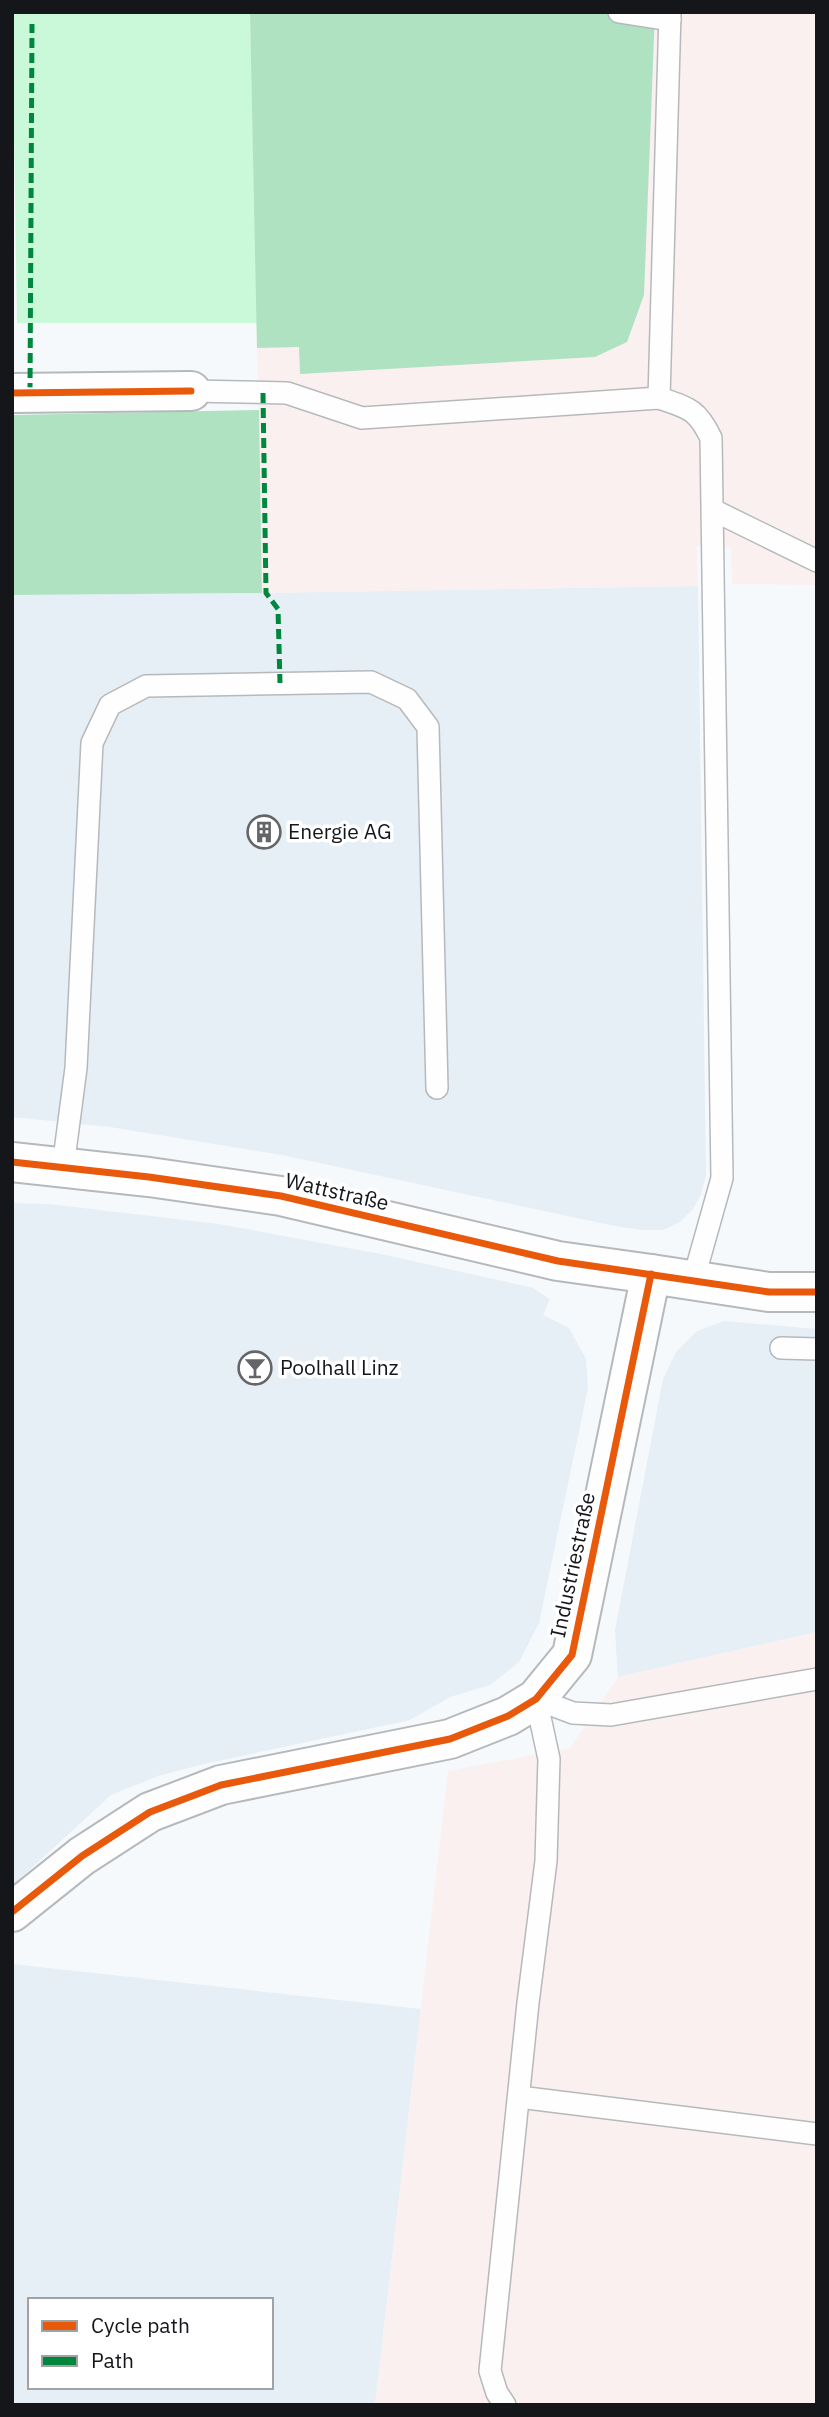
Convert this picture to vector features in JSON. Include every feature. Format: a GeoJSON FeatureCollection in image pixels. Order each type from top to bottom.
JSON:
{"type":"FeatureCollection","features":[{"type":"Feature","properties":{"kind":"street"},"geometry":{"type":"LineString","coordinates":[[12,393],[191,391]]}},
{"type":"Feature","properties":{"kind":"street","name":"Wattstraße"},"geometry":{"type":"LineString","coordinates":[[12,1162],[149,1177],[281,1196],[558,1261],[651,1275]]}},
{"type":"Feature","properties":{"kind":"street"},"geometry":{"type":"LineString","coordinates":[[651,1275],[769,1292],[817,1292]]}},
{"type":"Feature","properties":{"kind":"street","name":"Industriestraße"},"geometry":{"type":"LineString","coordinates":[[12,1912],[82,1856],[150,1812],[221,1785],[450,1739],[508,1716],[536,1699],[572,1655],[651,1275]]}},
{"type":"Feature","properties":{"kind":"lane"},"geometry":{"type":"LineString","coordinates":[[620,12],[670,16],[659,398]]}},
{"type":"Feature","properties":{"kind":"lane"},"geometry":{"type":"LineString","coordinates":[[191,391],[287,393],[362,418],[659,398],[683,406],[701,418],[711,438],[713,510],[722,1178],[693,1281]]}},
{"type":"Feature","properties":{"kind":"lane"},"geometry":{"type":"LineString","coordinates":[[713,510],[817,561]]}},
{"type":"Feature","properties":{"kind":"lane"},"geometry":{"type":"LineString","coordinates":[[63,1167],[76,1068],[92,743],[110,705],[146,686],[371,682],[407,699],[428,727],[437,1088]]}},
{"type":"Feature","properties":{"kind":"lane"},"geometry":{"type":"LineString","coordinates":[[781,1348],[817,1349]]}},
{"type":"Feature","properties":{"kind":"lane"},"geometry":{"type":"LineString","coordinates":[[536,1699],[573,1713],[611,1715],[817,1679]]}},
{"type":"Feature","properties":{"kind":"lane"},"geometry":{"type":"LineString","coordinates":[[505,2405],[490,2371],[546,1861],[549,1759],[536,1699]]}},
{"type":"Feature","properties":{"kind":"lane"},"geometry":{"type":"LineString","coordinates":[[519,2097],[817,2134]]}},
{"type":"Feature","properties":{"kind":"shaded area"},"geometry":{"type":"Polygon","coordinates":[[[250,12],[817,12],[817,585],[732,584],[731,548],[697,546],[698,586],[262,593],[250,12]]]}},
{"type":"Feature","properties":{"kind":"shaded area"},"geometry":{"type":"Polygon","coordinates":[[[698,586],[706,1175],[701,1194],[693,1209],[680,1222],[663,1230],[641,1230],[282,1155],[110,1127],[12,1117],[12,595],[698,586]]]}},
{"type":"Feature","properties":{"kind":"shaded area"},"geometry":{"type":"Polygon","coordinates":[[[12,1203],[49,1204],[219,1224],[386,1255],[533,1288],[550,1299],[543,1315],[569,1328],[586,1359],[588,1388],[539,1623],[519,1662],[490,1685],[450,1697],[410,1720],[204,1764],[158,1776],[111,1795],[12,1886],[12,1203]]]}},
{"type":"Feature","properties":{"kind":"shaded area"},"geometry":{"type":"Polygon","coordinates":[[[724,1321],[817,1329],[817,1632],[618,1677],[615,1630],[663,1379],[676,1352],[697,1331],[724,1321]]]}},
{"type":"Feature","properties":{"kind":"shaded area"},"geometry":{"type":"Polygon","coordinates":[[[817,1632],[817,2405],[375,2405],[448,1771],[570,1748],[618,1677],[817,1632]]]}},
{"type":"Feature","properties":{"kind":"shaded area"},"geometry":{"type":"Polygon","coordinates":[[[12,1964],[421,2009],[375,2405],[12,2405],[12,1964]]]}},
{"type":"Feature","properties":{"kind":"green space"},"geometry":{"type":"Polygon","coordinates":[[[12,12],[250,12],[257,323],[17,323],[12,12]]]}},
{"type":"Feature","properties":{"kind":"green space"},"geometry":{"type":"Polygon","coordinates":[[[250,12],[655,12],[644,295],[627,342],[595,357],[300,374],[299,347],[257,348],[250,12]]]}},
{"type":"Feature","properties":{"kind":"green space"},"geometry":{"type":"Polygon","coordinates":[[[259,410],[262,593],[12,595],[12,415],[259,410]]]}},
{"type":"Feature","properties":{"kind":"marked path"},"geometry":{"type":"LineString","coordinates":[[30,393],[32,24]]}},
{"type":"Feature","properties":{"kind":"marked path"},"geometry":{"type":"LineString","coordinates":[[263,393],[266,593],[278,609],[280,683]]}},
{"type":"Feature","properties":{"kind":"cycle path"},"geometry":{"type":"LineString","coordinates":[[12,393],[191,391]]}},
{"type":"Feature","properties":{"kind":"cycle path"},"geometry":{"type":"LineString","coordinates":[[12,1162],[149,1177],[281,1196],[558,1261],[769,1292],[817,1292]]}},
{"type":"Feature","properties":{"kind":"cycle path"},"geometry":{"type":"LineString","coordinates":[[12,1912],[82,1856],[150,1812],[221,1785],[450,1739],[508,1716],[536,1699],[572,1655],[651,1274]]}},
{"type":"Feature","properties":{"kind":"place","name":"Energie AG"},"geometry":{"type":"Point","coordinates":[264,832]}},
{"type":"Feature","properties":{"kind":"place","name":"Poolhall Linz"},"geometry":{"type":"Point","coordinates":[255,1368]}}]}
